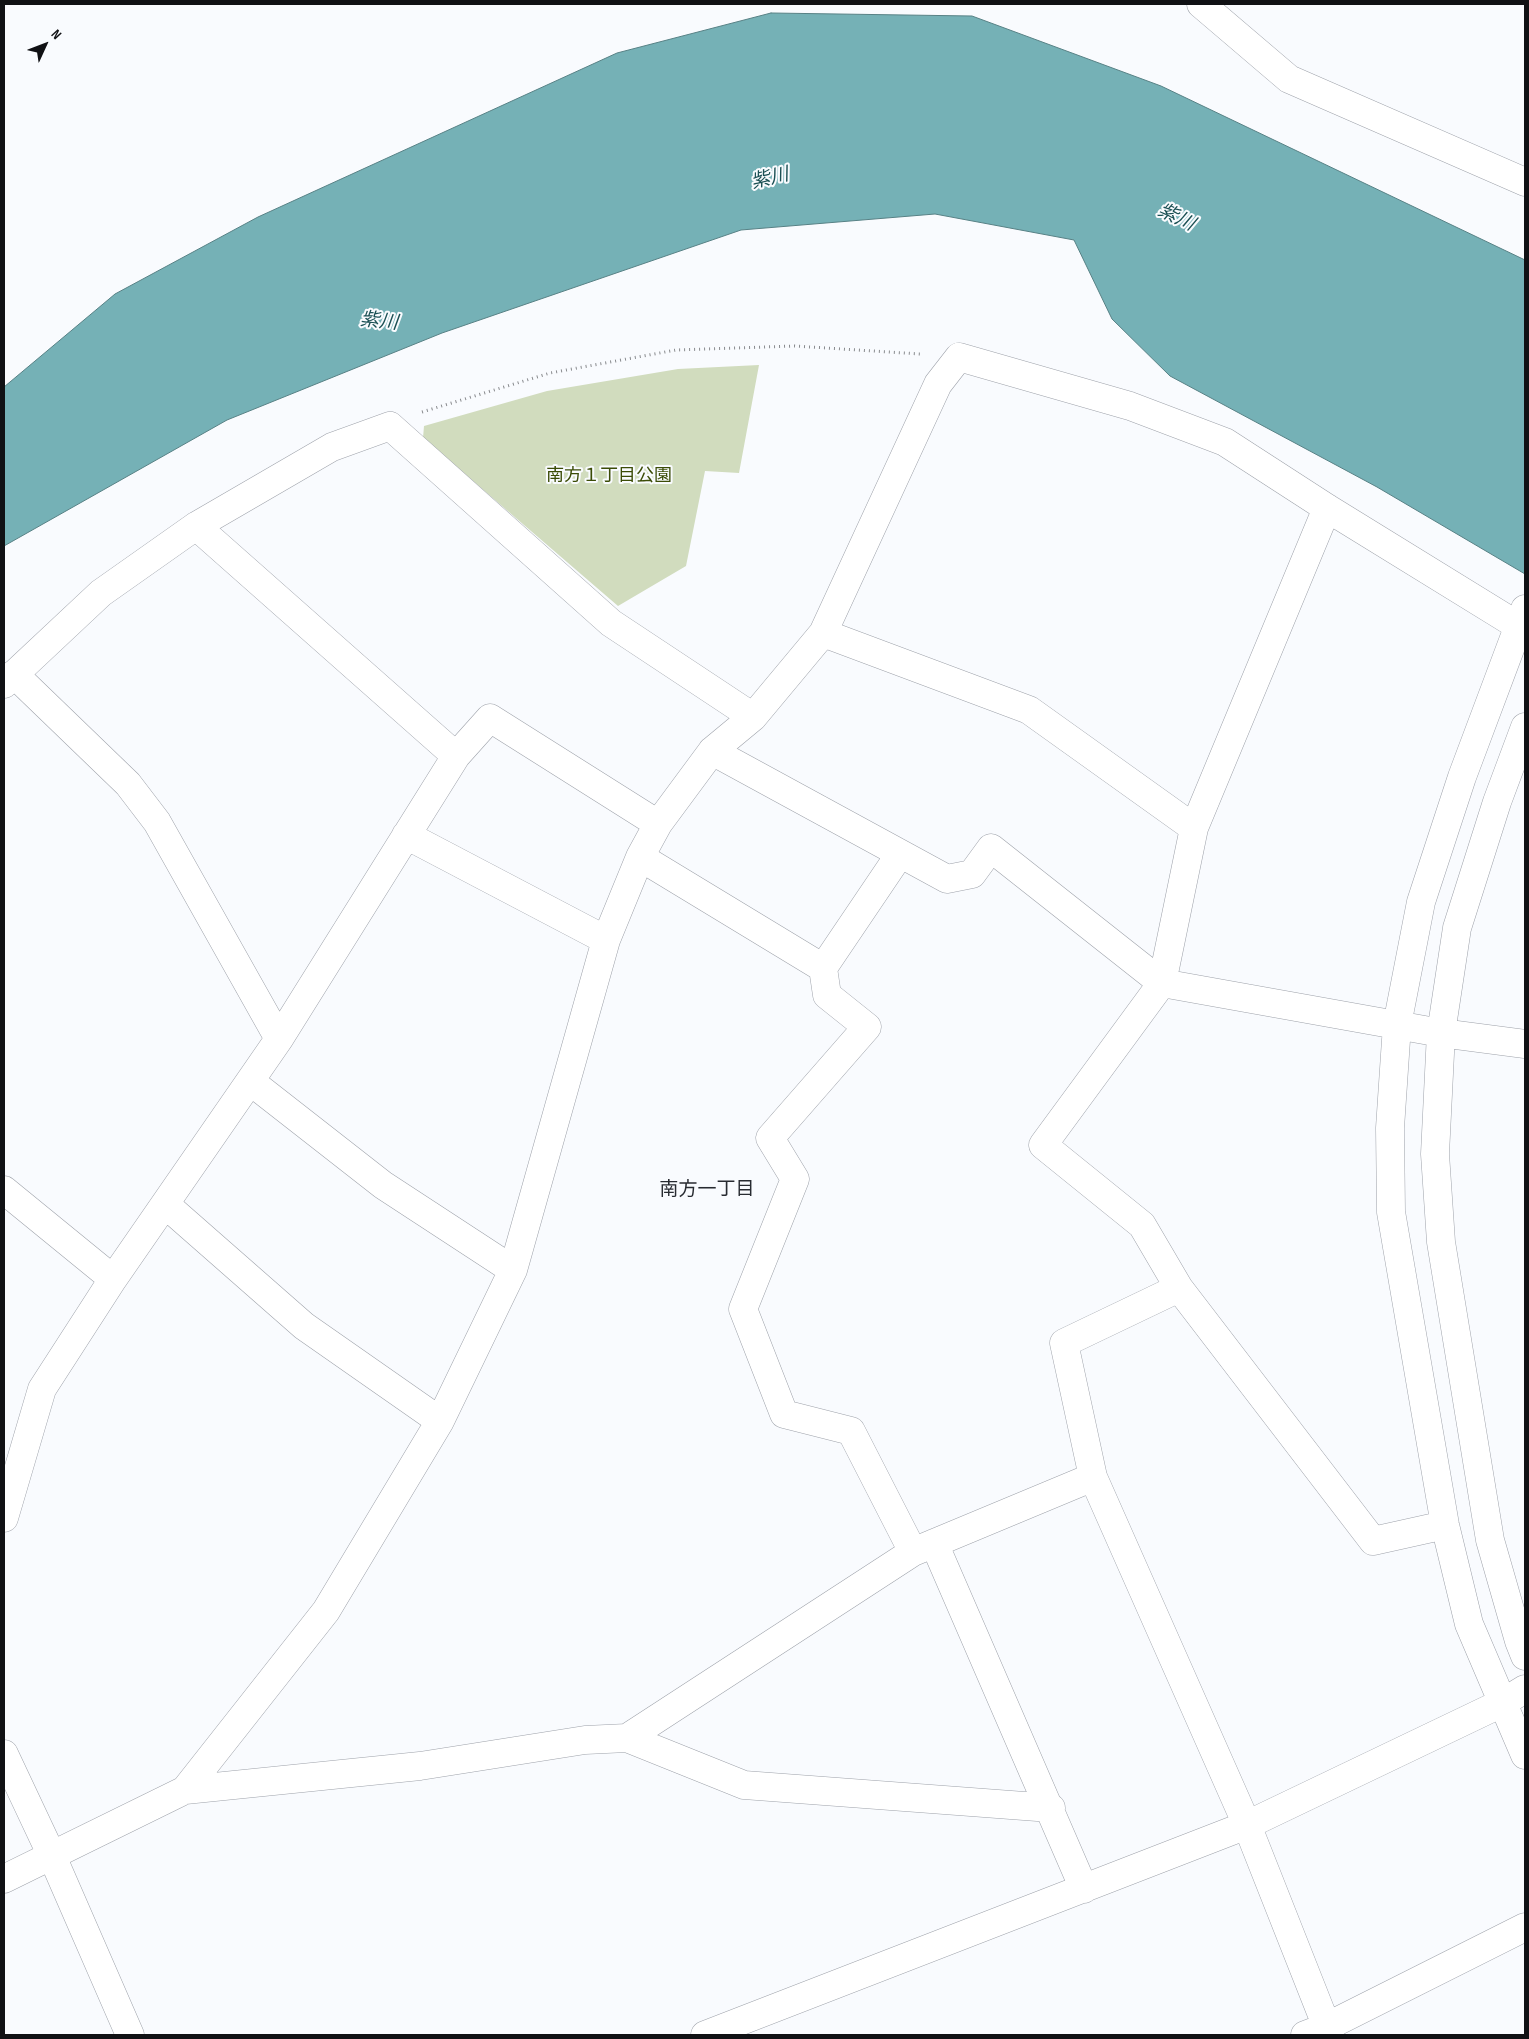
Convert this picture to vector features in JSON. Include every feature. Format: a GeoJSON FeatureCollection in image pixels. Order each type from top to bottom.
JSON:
{"type":"FeatureCollection","features":[{"type":"Feature","properties":{"kind":"street"},"geometry":{"type":"LineString","coordinates":[[1201,4],[1289,78],[1525,182]]}},
{"type":"Feature","properties":{"kind":"street"},"geometry":{"type":"LineString","coordinates":[[185,1790],[326,1610],[440,1421],[512,1270],[606,940],[640,857],[658,824],[712,751],[753,717],[824,633],[938,384],[960,357],[1130,406],[1225,442],[1328,508],[1523,621],[1462,777],[1421,902],[1397,1025],[1390,1128],[1391,1212],[1445,1525],[1469,1624],[1525,1755]]}},
{"type":"Feature","properties":{"kind":"street"},"geometry":{"type":"LineString","coordinates":[[279,1039],[157,822],[128,784],[9,679],[101,593],[196,526],[332,447],[390,426],[611,623],[753,717]]}},
{"type":"Feature","properties":{"kind":"street"},"geometry":{"type":"LineString","coordinates":[[1328,508],[1194,828],[1162,983],[1043,1145],[1142,1225],[1179,1288],[1373,1541],[1445,1525]]}},
{"type":"Feature","properties":{"kind":"street"},"geometry":{"type":"LineString","coordinates":[[196,526],[456,756]]}},
{"type":"Feature","properties":{"kind":"street"},"geometry":{"type":"LineString","coordinates":[[824,633],[1030,710],[1194,828]]}},
{"type":"Feature","properties":{"kind":"street"},"geometry":{"type":"LineString","coordinates":[[4,1518],[42,1389],[113,1279],[279,1039],[456,756],[490,718],[658,824]]}},
{"type":"Feature","properties":{"kind":"street"},"geometry":{"type":"LineString","coordinates":[[1525,726],[1497,802],[1457,928],[1441,1033],[1435,1154],[1441,1242],[1490,1540],[1525,1656]]}},
{"type":"Feature","properties":{"kind":"street"},"geometry":{"type":"LineString","coordinates":[[712,751],[947,879],[972,874],[991,848],[1162,983],[1441,1033],[1525,1044]]}},
{"type":"Feature","properties":{"kind":"street"},"geometry":{"type":"LineString","coordinates":[[406,835],[606,940]]}},
{"type":"Feature","properties":{"kind":"street"},"geometry":{"type":"LineString","coordinates":[[900,854],[823,968],[827,995],[867,1026],[770,1138],[795,1179],[743,1309],[784,1414],[851,1431],[924,1547],[1051,1808],[1084,1889]]}},
{"type":"Feature","properties":{"kind":"street"},"geometry":{"type":"LineString","coordinates":[[640,857],[823,968]]}},
{"type":"Feature","properties":{"kind":"street"},"geometry":{"type":"LineString","coordinates":[[250,1081],[383,1185],[512,1270]]}},
{"type":"Feature","properties":{"kind":"street"},"geometry":{"type":"LineString","coordinates":[[4,1190],[113,1279]]}},
{"type":"Feature","properties":{"kind":"street"},"geometry":{"type":"LineString","coordinates":[[164,1204],[304,1326],[440,1421]]}},
{"type":"Feature","properties":{"kind":"street"},"geometry":{"type":"LineString","coordinates":[[1179,1288],[1064,1342],[1093,1477],[1247,1825],[1320,2033],[1525,1927]]}},
{"type":"Feature","properties":{"kind":"street"},"geometry":{"type":"LineString","coordinates":[[627,1738],[924,1547],[1093,1477]]}},
{"type":"Feature","properties":{"kind":"street"},"geometry":{"type":"LineString","coordinates":[[705,2035],[732,2030],[1247,1825],[1502,1704],[1525,1690]]}},
{"type":"Feature","properties":{"kind":"street"},"geometry":{"type":"LineString","coordinates":[[4,1879],[185,1790],[420,1766],[585,1740],[627,1738],[744,1785],[1051,1808]]}},
{"type":"Feature","properties":{"kind":"street"},"geometry":{"type":"LineString","coordinates":[[4,1754],[52,1856],[130,2035]]}},
{"type":"Feature","properties":{"kind":"path"},"geometry":{"type":"LineString","coordinates":[[390,426],[434,407],[550,373],[676,350],[795,346],[960,357]]}},
{"type":"Feature","properties":{"kind":"green space","name":"南方１丁目公園"},"geometry":{"type":"Polygon","coordinates":[[[759,365],[739,473],[705,471],[686,566],[618,606],[423,438],[424,426],[547,391],[678,369],[759,365]]]}},
{"type":"Feature","properties":{"kind":"water","name":"紫川"},"geometry":{"type":"Polygon","coordinates":[[[771,13],[972,16],[1161,86],[1525,260],[1525,574],[1377,487],[1170,376],[1112,319],[1074,240],[935,214],[741,230],[442,333],[227,420],[4,546],[4,387],[115,294],[258,217],[617,53],[771,13]]]}},
{"type":"Feature","properties":{"kind":"district","name":"南方一丁目"},"geometry":{"type":"Point","coordinates":[707,1190]}}]}
